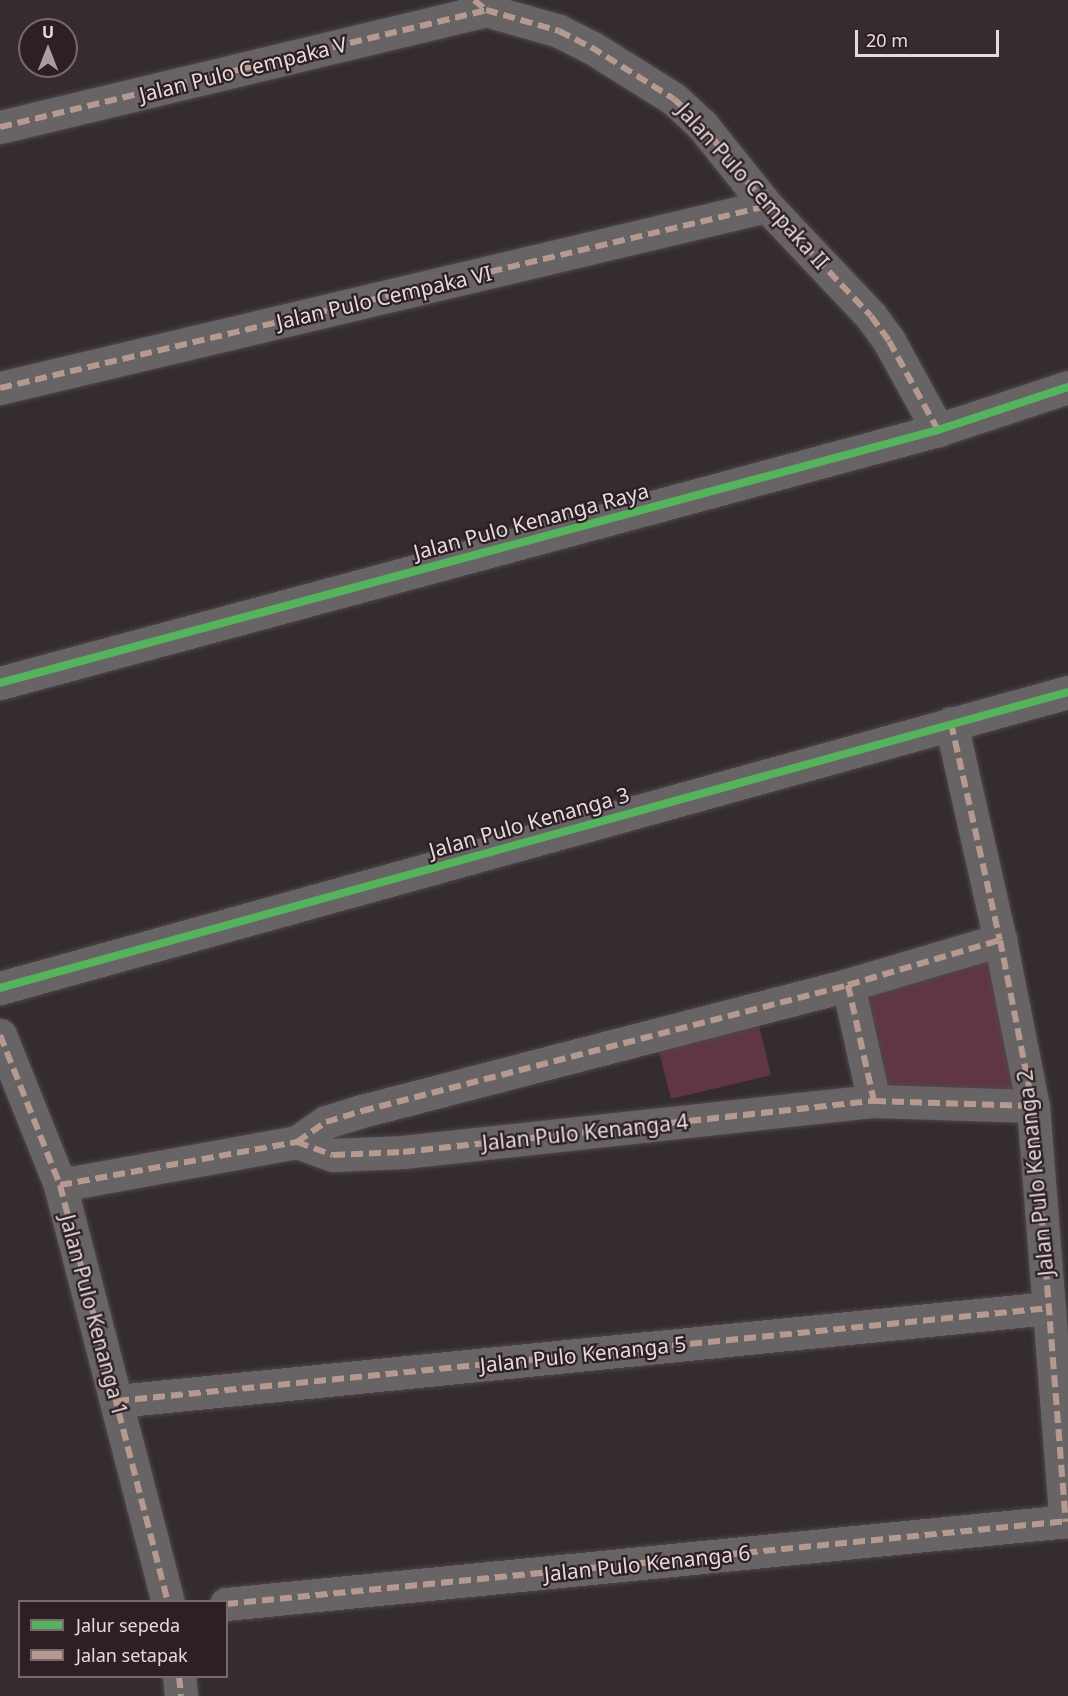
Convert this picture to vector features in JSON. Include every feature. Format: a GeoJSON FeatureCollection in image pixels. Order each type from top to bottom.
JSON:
{"type":"FeatureCollection","features":[{"type":"Feature","properties":{"kind":"street","name":"Jalan Pulo Cempaka V"},"geometry":{"type":"LineString","coordinates":[[0,127],[480,5]]}},
{"type":"Feature","properties":{"kind":"street","name":"Jalan Pulo Cempaka II"},"geometry":{"type":"LineString","coordinates":[[480,5],[559,31],[591,47],[674,99],[702,125],[767,206],[871,316],[889,341],[938,430]]}},
{"type":"Feature","properties":{"kind":"street","name":"Jalan Pulo Cempaka VI"},"geometry":{"type":"LineString","coordinates":[[0,388],[767,206]]}},
{"type":"Feature","properties":{"kind":"street","name":"Jalan Pulo Kenanga Raya"},"geometry":{"type":"LineString","coordinates":[[0,683],[938,430],[1068,387]]}},
{"type":"Feature","properties":{"kind":"street","name":"Jalan Pulo Kenanga 3"},"geometry":{"type":"LineString","coordinates":[[0,988],[1068,692]]}},
{"type":"Feature","properties":{"kind":"street","name":"Jalan Pulo Kenanga 2"},"geometry":{"type":"LineString","coordinates":[[951,723],[1000,940],[1033,1106],[1067,1522]]}},
{"type":"Feature","properties":{"kind":"street"},"geometry":{"type":"LineString","coordinates":[[60,1185],[297,1142],[326,1122],[362,1111],[848,985],[1000,940]]}},
{"type":"Feature","properties":{"kind":"street"},"geometry":{"type":"LineString","coordinates":[[848,985],[874,1101]]}},
{"type":"Feature","properties":{"kind":"street","name":"Jalan Pulo Kenanga 1"},"geometry":{"type":"LineString","coordinates":[[0,1035],[60,1185],[167,1600]]}},
{"type":"Feature","properties":{"kind":"street","name":"Jalan Pulo Kenanga 4"},"geometry":{"type":"LineString","coordinates":[[297,1142],[333,1155],[403,1152],[874,1101],[1033,1106]]}},
{"type":"Feature","properties":{"kind":"street","name":"Jalan Pulo Kenanga 5"},"geometry":{"type":"LineString","coordinates":[[117,1401],[1049,1308]]}},
{"type":"Feature","properties":{"kind":"street","name":"Jalan Pulo Kenanga 6"},"geometry":{"type":"LineString","coordinates":[[228,1604],[1067,1522]]}},
{"type":"Feature","properties":{"kind":"street"},"geometry":{"type":"LineString","coordinates":[[179,1678],[181,1696]]}},
{"type":"Feature","properties":{"kind":"shaded area"},"geometry":{"type":"Polygon","coordinates":[[[1000,958],[1021,1096],[881,1090],[859,995],[1000,958]]]}},
{"type":"Feature","properties":{"kind":"shaded area"},"geometry":{"type":"Polygon","coordinates":[[[757,1017],[771,1075],[671,1099],[656,1040],[757,1017]]]}},
{"type":"Feature","properties":{"kind":"marked path"},"geometry":{"type":"LineString","coordinates":[[474,0],[486,10],[559,31],[591,47],[674,99],[702,125],[767,206],[871,316],[889,341],[938,430]]}},
{"type":"Feature","properties":{"kind":"marked path"},"geometry":{"type":"LineString","coordinates":[[0,127],[486,10]]}},
{"type":"Feature","properties":{"kind":"marked path"},"geometry":{"type":"LineString","coordinates":[[0,388],[767,206]]}},
{"type":"Feature","properties":{"kind":"marked path"},"geometry":{"type":"LineString","coordinates":[[951,723],[1000,940],[1033,1106],[1066,1522]]}},
{"type":"Feature","properties":{"kind":"marked path"},"geometry":{"type":"LineString","coordinates":[[60,1185],[297,1142],[326,1122],[362,1111],[848,985],[1000,940]]}},
{"type":"Feature","properties":{"kind":"marked path"},"geometry":{"type":"LineString","coordinates":[[848,985],[874,1101]]}},
{"type":"Feature","properties":{"kind":"marked path"},"geometry":{"type":"LineString","coordinates":[[0,1035],[60,1185],[167,1600]]}},
{"type":"Feature","properties":{"kind":"marked path"},"geometry":{"type":"LineString","coordinates":[[297,1142],[333,1155],[403,1152],[874,1101],[1033,1106]]}},
{"type":"Feature","properties":{"kind":"marked path"},"geometry":{"type":"LineString","coordinates":[[117,1401],[1049,1308]]}},
{"type":"Feature","properties":{"kind":"marked path"},"geometry":{"type":"LineString","coordinates":[[228,1604],[1068,1521]]}},
{"type":"Feature","properties":{"kind":"marked path"},"geometry":{"type":"LineString","coordinates":[[179,1678],[181,1696]]}},
{"type":"Feature","properties":{"kind":"cycle path"},"geometry":{"type":"LineString","coordinates":[[0,683],[938,430],[1068,387]]}},
{"type":"Feature","properties":{"kind":"cycle path"},"geometry":{"type":"LineString","coordinates":[[0,988],[1068,692]]}}]}
